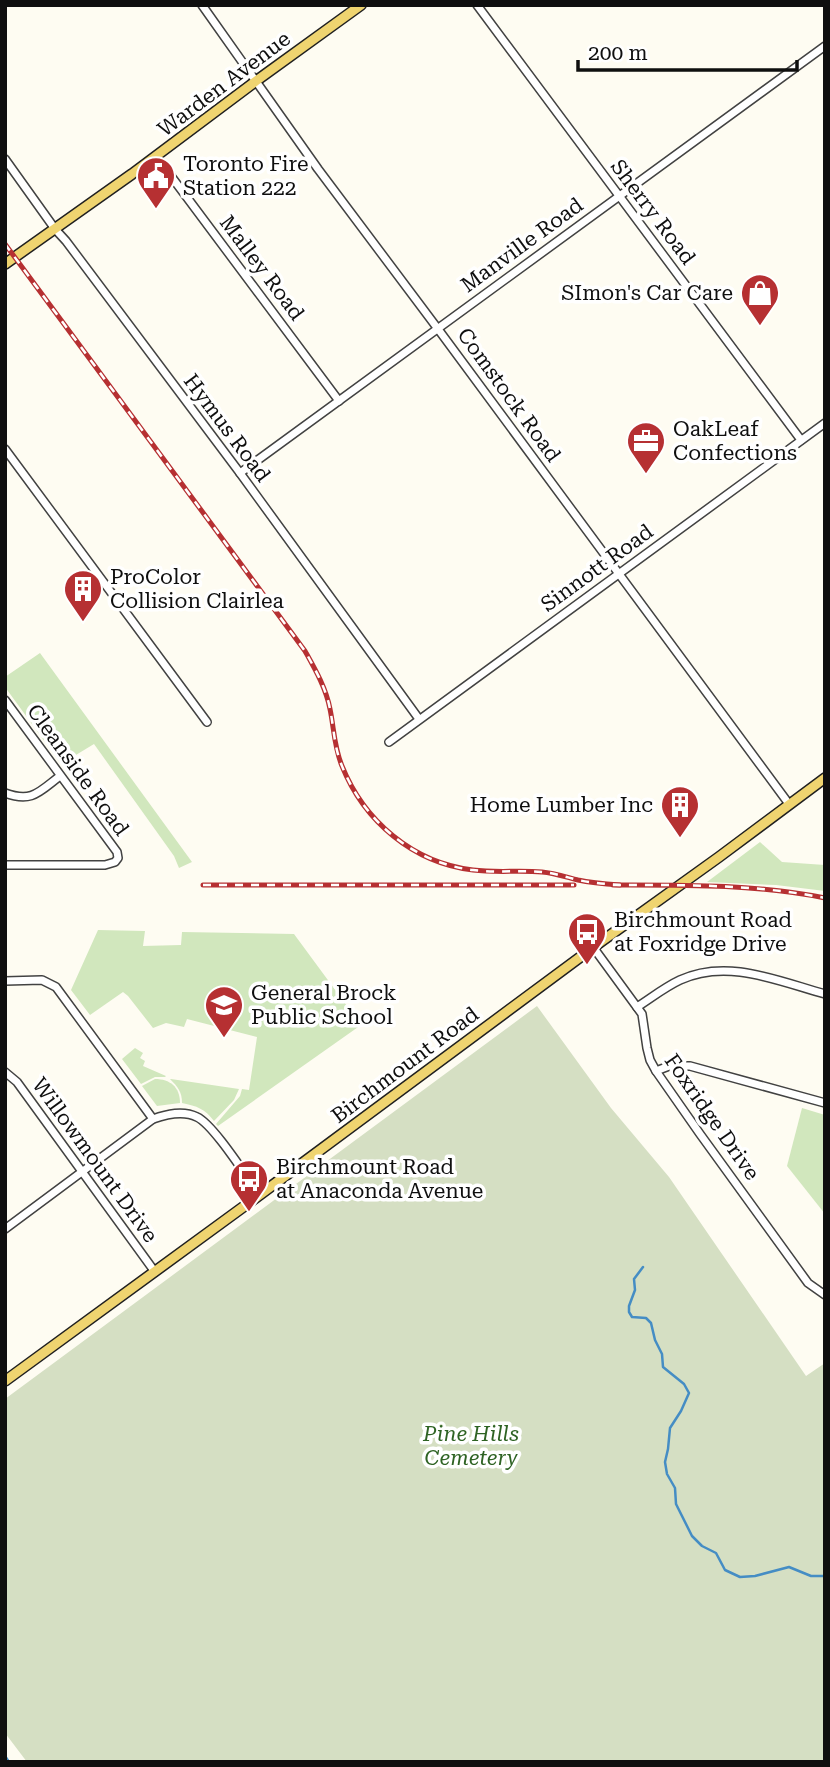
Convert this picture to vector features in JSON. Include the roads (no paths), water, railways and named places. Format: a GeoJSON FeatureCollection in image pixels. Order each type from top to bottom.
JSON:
{"type":"FeatureCollection","features":[{"type":"Feature","properties":{"kind":"main road","name":"Warden Avenue"},"geometry":{"type":"LineString","coordinates":[[5,264],[361,5]]}},
{"type":"Feature","properties":{"kind":"main road","name":"Birchmount Road"},"geometry":{"type":"LineString","coordinates":[[5,1381],[825,778]]}},
{"type":"Feature","properties":{"kind":"street","name":"Comstock Road"},"geometry":{"type":"LineString","coordinates":[[202,5],[326,179],[789,804]]}},
{"type":"Feature","properties":{"kind":"street","name":"Sherry Road"},"geometry":{"type":"LineString","coordinates":[[477,5],[800,440]]}},
{"type":"Feature","properties":{"kind":"street","name":"Manville Road"},"geometry":{"type":"LineString","coordinates":[[240,473],[825,46]]}},
{"type":"Feature","properties":{"kind":"street","name":"Malley Road"},"geometry":{"type":"LineString","coordinates":[[156,156],[339,401]]}},
{"type":"Feature","properties":{"kind":"street","name":"Hymus Road"},"geometry":{"type":"LineString","coordinates":[[5,159],[240,473],[419,719]]}},
{"type":"Feature","properties":{"kind":"street","name":"Sinnott Road"},"geometry":{"type":"LineString","coordinates":[[389,742],[825,423]]}},
{"type":"Feature","properties":{"kind":"street"},"geometry":{"type":"LineString","coordinates":[[5,449],[207,722]]}},
{"type":"Feature","properties":{"kind":"street","name":"Cleanside Road"},"geometry":{"type":"LineString","coordinates":[[5,700],[117,852],[118,858],[105,865],[5,865]]}},
{"type":"Feature","properties":{"kind":"street"},"geometry":{"type":"LineString","coordinates":[[5,793],[20,798],[34,795],[60,775]]}},
{"type":"Feature","properties":{"kind":"street","name":"Foxridge Drive"},"geometry":{"type":"LineString","coordinates":[[593,947],[642,1014],[650,1060],[679,1106],[808,1283],[825,1295]]}},
{"type":"Feature","properties":{"kind":"street"},"geometry":{"type":"LineString","coordinates":[[637,1007],[679,981],[702,972],[722,970],[825,993]]}},
{"type":"Feature","properties":{"kind":"street"},"geometry":{"type":"LineString","coordinates":[[5,981],[42,980],[56,987],[153,1119]]}},
{"type":"Feature","properties":{"kind":"street"},"geometry":{"type":"LineString","coordinates":[[656,1071],[669,1066],[690,1066],[825,1103]]}},
{"type":"Feature","properties":{"kind":"street","name":"Willowmount Drive"},"geometry":{"type":"LineString","coordinates":[[5,1072],[17,1082],[155,1272]]}},
{"type":"Feature","properties":{"kind":"street"},"geometry":{"type":"LineString","coordinates":[[7,1224],[83,1172],[153,1119],[169,1114],[192,1115],[203,1121],[260,1195]]}},
{"type":"Feature","properties":{"kind":"waterway"},"geometry":{"type":"LineString","coordinates":[[643,1267],[634,1279],[635,1290],[629,1312],[632,1317],[646,1318],[651,1323],[662,1354],[663,1367],[684,1384],[689,1393],[670,1428],[665,1462],[667,1474],[675,1488],[676,1504],[692,1536],[702,1546],[716,1553],[725,1570],[740,1577],[789,1567],[811,1576],[825,1576]]}},
{"type":"Feature","properties":{"kind":"waterway"},"geometry":{"type":"LineString","coordinates":[[5,1756],[9,1762]]}},
{"type":"Feature","properties":{"kind":"railway"},"geometry":{"type":"LineString","coordinates":[[5,244],[305,651],[326,694],[342,766],[351,786],[377,821],[411,849],[451,866],[482,871],[533,871],[620,885]]}},
{"type":"Feature","properties":{"kind":"railway"},"geometry":{"type":"LineString","coordinates":[[203,885],[574,885]]}},
{"type":"Feature","properties":{"kind":"railway"},"geometry":{"type":"LineString","coordinates":[[613,885],[746,888],[825,898]]}},
{"type":"Feature","properties":{"kind":"place","name":"Toronto Fire Station 222"},"geometry":{"type":"Point","coordinates":[156,210]}},
{"type":"Feature","properties":{"kind":"place","name":"SImon's Car Care"},"geometry":{"type":"Point","coordinates":[760,327]}},
{"type":"Feature","properties":{"kind":"place","name":"OakLeaf Confections"},"geometry":{"type":"Point","coordinates":[646,475]}},
{"type":"Feature","properties":{"kind":"place","name":"ProColor Collision Clairlea"},"geometry":{"type":"Point","coordinates":[83,623]}},
{"type":"Feature","properties":{"kind":"place","name":"Home Lumber Inc"},"geometry":{"type":"Point","coordinates":[680,839]}},
{"type":"Feature","properties":{"kind":"place","name":"Birchmount Road at Foxridge Drive"},"geometry":{"type":"Point","coordinates":[587,966]}},
{"type":"Feature","properties":{"kind":"place","name":"General Brock Public School"},"geometry":{"type":"Point","coordinates":[224,1039]}},
{"type":"Feature","properties":{"kind":"place","name":"Birchmount Road at Anaconda Avenue"},"geometry":{"type":"Point","coordinates":[249,1213]}},
{"type":"Feature","properties":{"kind":"park label","name":"Pine Hills Cemetery"},"geometry":{"type":"Point","coordinates":[471,1446]}}]}
